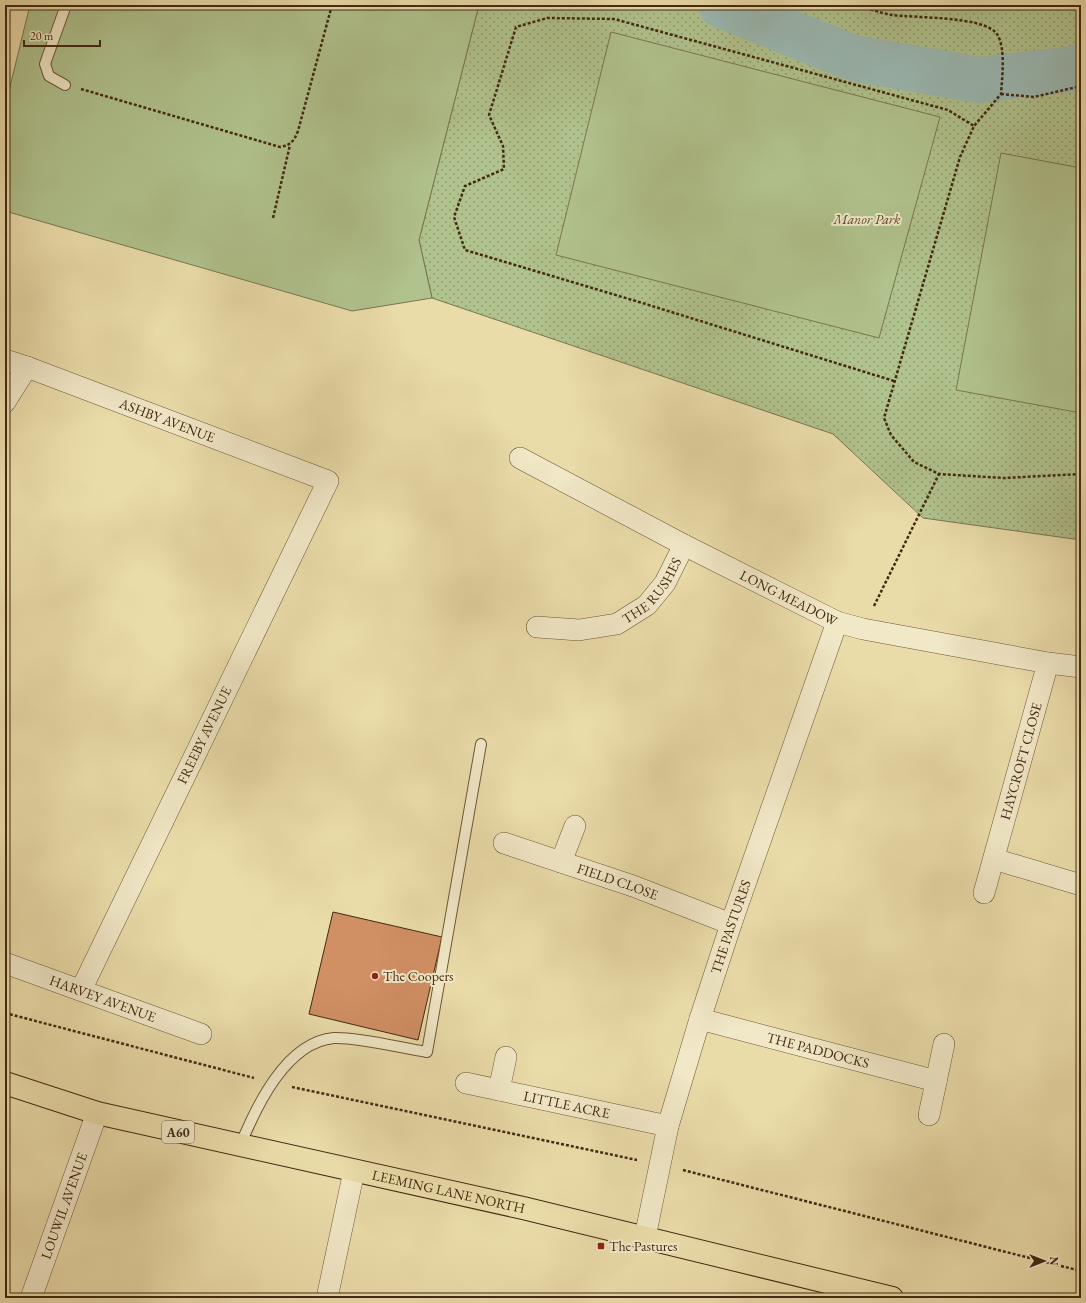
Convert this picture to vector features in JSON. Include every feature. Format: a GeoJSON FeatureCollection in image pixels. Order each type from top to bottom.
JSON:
{"type":"FeatureCollection","features":[{"type":"Feature","properties":{"kind":"highway","name":"LEEMING LANE NORTH"},"geometry":{"type":"LineString","coordinates":[[5,1083],[97,1113],[523,1208],[892,1298]]}},
{"type":"Feature","properties":{"kind":"street","name":"ASHBY AVENUE"},"geometry":{"type":"LineString","coordinates":[[5,360],[328,481]]}},
{"type":"Feature","properties":{"kind":"street"},"geometry":{"type":"LineString","coordinates":[[5,402],[27,367]]}},
{"type":"Feature","properties":{"kind":"street","name":"LONG MEADOW"},"geometry":{"type":"LineString","coordinates":[[520,458],[684,545],[838,622],[863,629],[1048,663],[1081,667]]}},
{"type":"Feature","properties":{"kind":"street","name":"FREEBY AVENUE"},"geometry":{"type":"LineString","coordinates":[[81,990],[328,481]]}},
{"type":"Feature","properties":{"kind":"street","name":"THE RUSHES"},"geometry":{"type":"LineString","coordinates":[[538,627],[579,630],[616,624],[647,604],[664,583],[684,545]]}},
{"type":"Feature","properties":{"kind":"street","name":"THE PASTURES"},"geometry":{"type":"LineString","coordinates":[[644,1237],[668,1126],[700,1019],[731,924],[838,622]]}},
{"type":"Feature","properties":{"kind":"street","name":"HAYCROFT CLOSE"},"geometry":{"type":"LineString","coordinates":[[984,892],[1048,663]]}},
{"type":"Feature","properties":{"kind":"street"},"geometry":{"type":"LineString","coordinates":[[561,862],[575,826]]}},
{"type":"Feature","properties":{"kind":"street","name":"FIELD CLOSE"},"geometry":{"type":"LineString","coordinates":[[504,843],[633,886],[731,924]]}},
{"type":"Feature","properties":{"kind":"street"},"geometry":{"type":"LineString","coordinates":[[994,859],[1081,885]]}},
{"type":"Feature","properties":{"kind":"street","name":"HARVEY AVENUE"},"geometry":{"type":"LineString","coordinates":[[5,962],[201,1034]]}},
{"type":"Feature","properties":{"kind":"street","name":"THE PADDOCKS"},"geometry":{"type":"LineString","coordinates":[[700,1019],[936,1081]]}},
{"type":"Feature","properties":{"kind":"street"},"geometry":{"type":"LineString","coordinates":[[929,1115],[944,1044]]}},
{"type":"Feature","properties":{"kind":"street"},"geometry":{"type":"LineString","coordinates":[[499,1090],[506,1058]]}},
{"type":"Feature","properties":{"kind":"street","name":"LITTLE ACRE"},"geometry":{"type":"LineString","coordinates":[[466,1084],[668,1126]]}},
{"type":"Feature","properties":{"kind":"street","name":"LOUWIL AVENUE"},"geometry":{"type":"LineString","coordinates":[[31,1298],[97,1113]]}},
{"type":"Feature","properties":{"kind":"street"},"geometry":{"type":"LineString","coordinates":[[327,1298],[354,1171]]}},
{"type":"Feature","properties":{"kind":"lane"},"geometry":{"type":"LineString","coordinates":[[65,85],[49,76],[45,64],[66,5]]}},
{"type":"Feature","properties":{"kind":"lane"},"geometry":{"type":"LineString","coordinates":[[240,1146],[254,1111],[272,1083],[299,1054],[316,1042],[334,1038],[363,1041],[427,1052],[481,744]]}},
{"type":"Feature","properties":{"kind":"path"},"geometry":{"type":"LineString","coordinates":[[273,218],[291,144],[298,131],[332,5]]}},
{"type":"Feature","properties":{"kind":"path"},"geometry":{"type":"LineString","coordinates":[[856,5],[891,15],[962,20],[984,26],[997,33],[1002,45],[1002,94],[974,126],[960,157],[884,418],[891,435],[914,462],[939,474],[1004,478],[1081,474]]}},
{"type":"Feature","properties":{"kind":"path"},"geometry":{"type":"LineString","coordinates":[[894,381],[465,250],[454,217],[465,186],[504,170],[503,146],[490,115],[516,26],[547,18],[614,19],[948,110],[974,126]]}},
{"type":"Feature","properties":{"kind":"path"},"geometry":{"type":"LineString","coordinates":[[65,85],[280,147],[291,144]]}},
{"type":"Feature","properties":{"kind":"path"},"geometry":{"type":"LineString","coordinates":[[1002,94],[1034,97],[1081,86]]}},
{"type":"Feature","properties":{"kind":"path"},"geometry":{"type":"LineString","coordinates":[[863,629],[939,474]]}},
{"type":"Feature","properties":{"kind":"path"},"geometry":{"type":"LineString","coordinates":[[5,1013],[272,1083],[660,1164],[1081,1271]]}},
{"type":"Feature","properties":{"kind":"green space"},"geometry":{"type":"Polygon","coordinates":[[[30,5],[479,5],[419,240],[432,298],[352,311],[5,211],[5,107],[30,5]]]}},
{"type":"Feature","properties":{"kind":"green space","name":"Manor Park"},"geometry":{"type":"Polygon","coordinates":[[[479,5],[1081,5],[1081,540],[923,518],[833,434],[432,298],[419,240],[479,5]]]}},
{"type":"Feature","properties":{"kind":"green space"},"geometry":{"type":"Polygon","coordinates":[[[611,32],[940,117],[879,338],[556,255],[611,32]]]}},
{"type":"Feature","properties":{"kind":"green space"},"geometry":{"type":"Polygon","coordinates":[[[1001,153],[1081,168],[1081,413],[956,390],[1001,153]]]}},
{"type":"Feature","properties":{"kind":"building","name":"The Coopers"},"geometry":{"type":"Polygon","coordinates":[[[333,912],[442,937],[418,1040],[309,1014],[333,912]]]}},
{"type":"Feature","properties":{"kind":"waterway"},"geometry":{"type":"LineString","coordinates":[[721,5],[853,58],[979,80],[1081,68]]}},
{"type":"Feature","properties":{"kind":"place","name":"The Coopers"},"geometry":{"type":"Point","coordinates":[375,976]}},
{"type":"Feature","properties":{"kind":"place","name":"The Pastures"},"geometry":{"type":"Point","coordinates":[601,1246]}}]}
